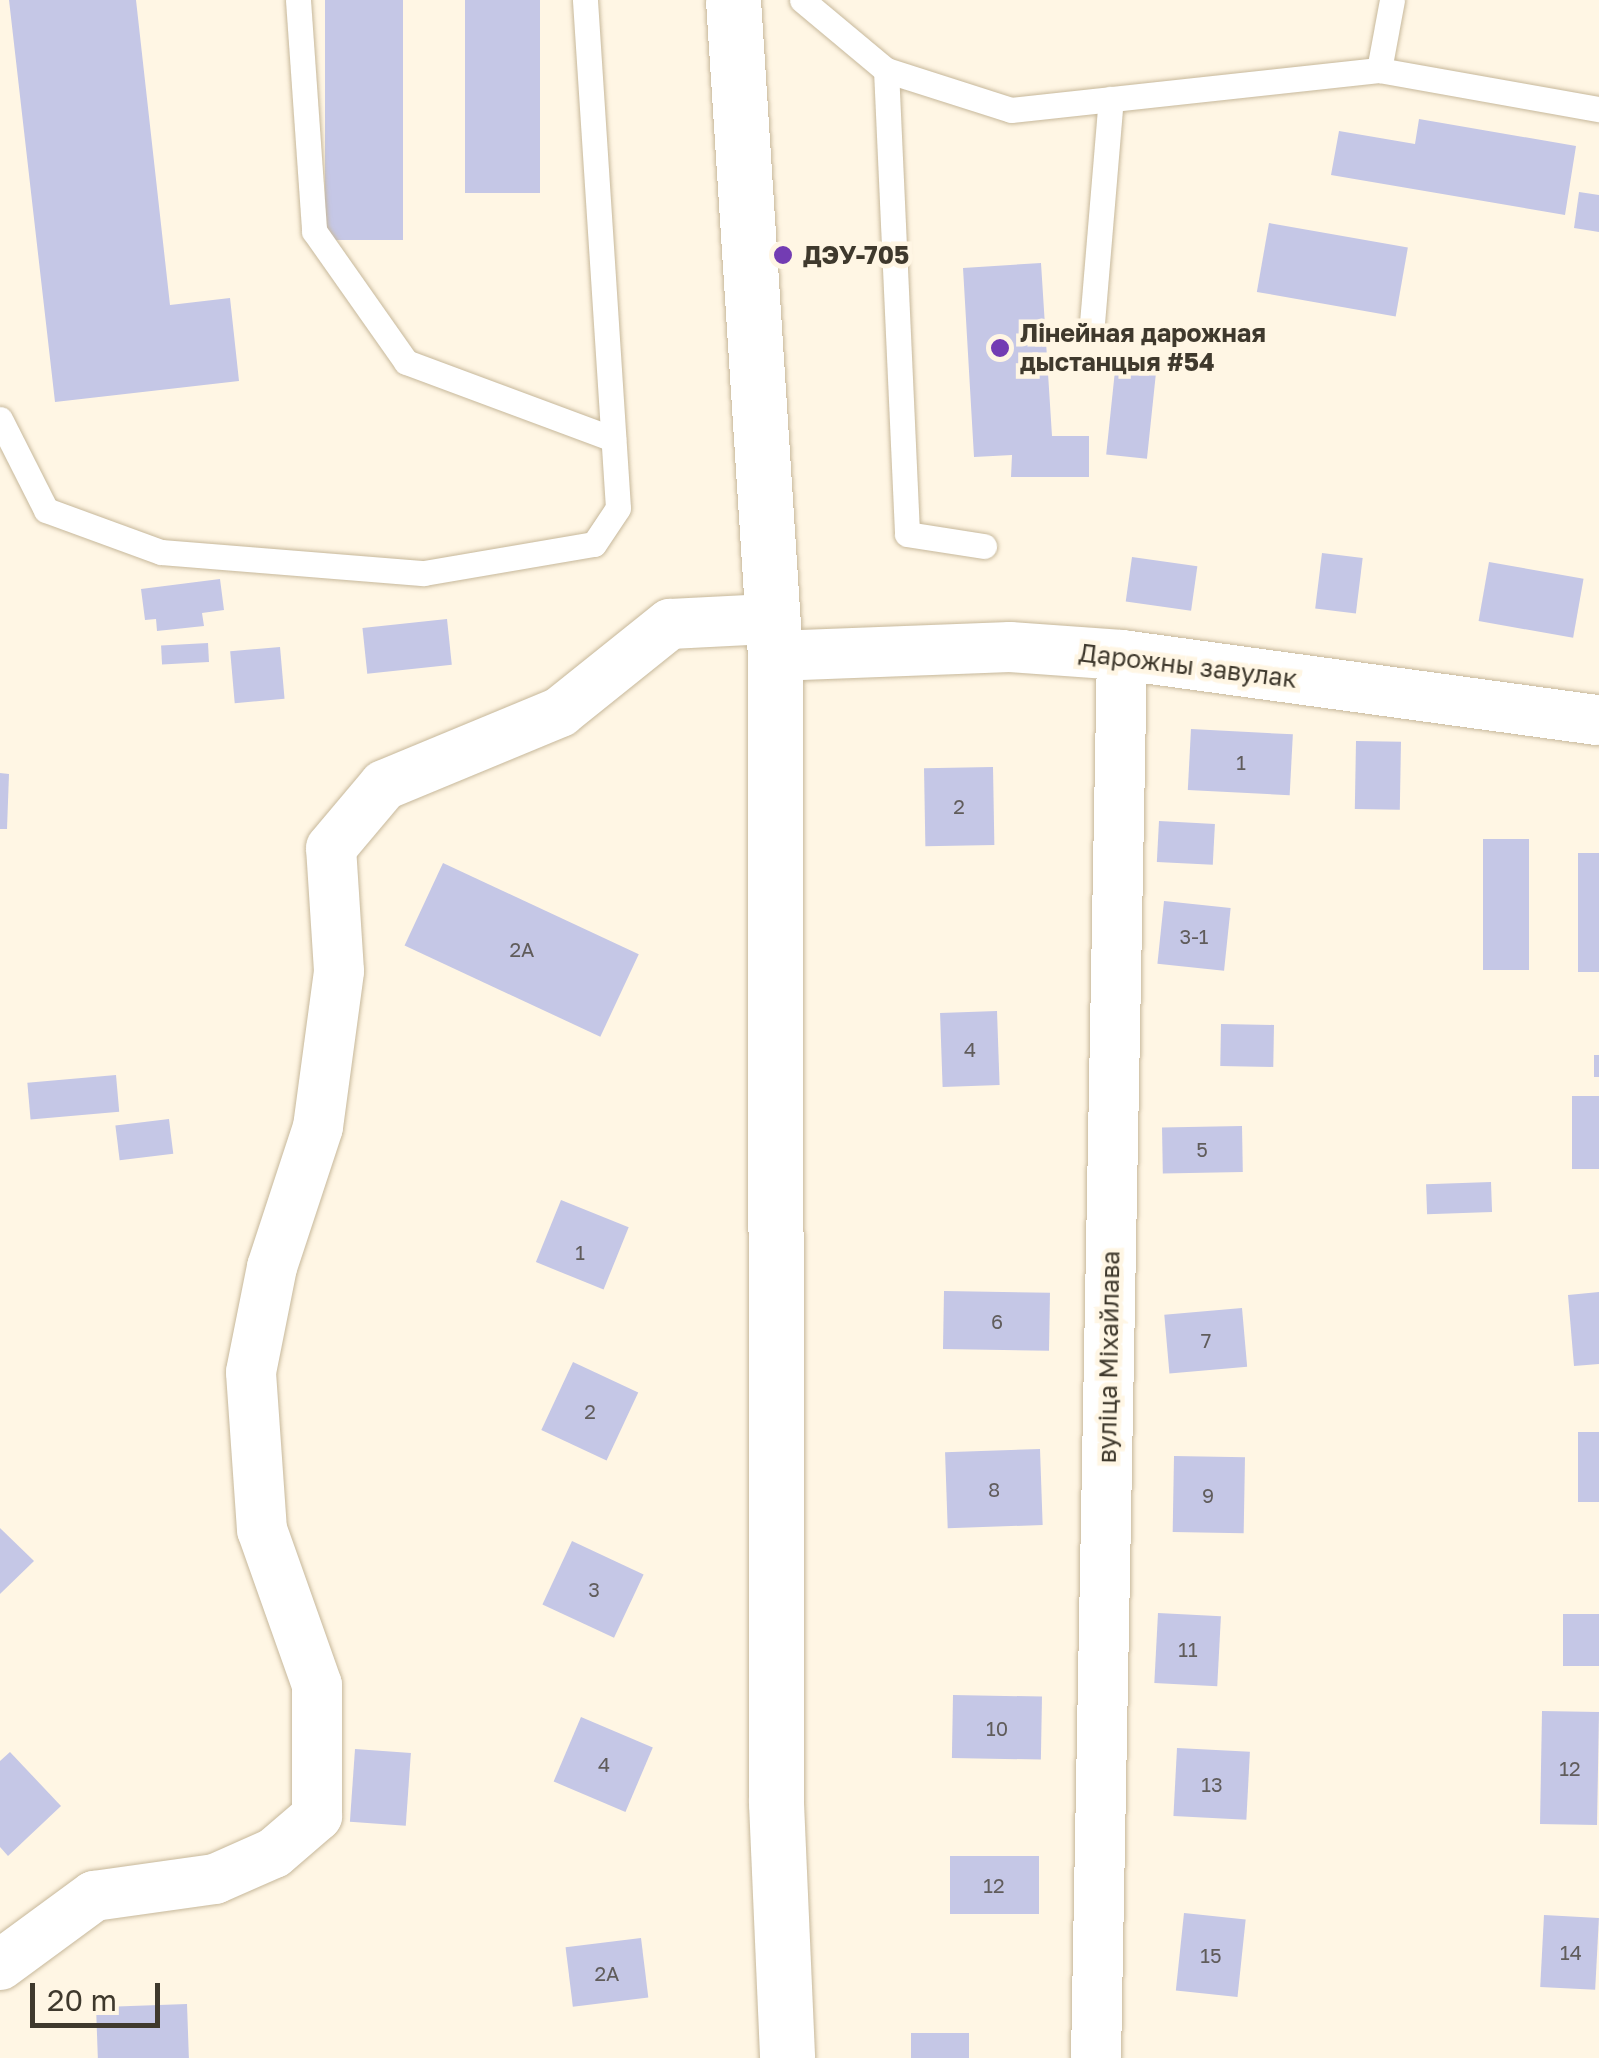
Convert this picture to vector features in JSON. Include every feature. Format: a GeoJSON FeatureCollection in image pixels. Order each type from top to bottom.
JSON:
{"type":"FeatureCollection","features":[{"type":"Feature","properties":{"kind":"street"},"geometry":{"type":"LineString","coordinates":[[734,0],[772,638],[776,1804],[787,2058]]}},
{"type":"Feature","properties":{"kind":"street","name":"Дарожны завулак"},"geometry":{"type":"LineString","coordinates":[[0,1965],[94,1896],[216,1879],[274,1853],[317,1816],[317,1685],[262,1530],[252,1372],[272,1267],[318,1127],[339,971],[331,848],[384,785],[560,712],[670,624],[772,638],[1122,655],[1599,720]]}},
{"type":"Feature","properties":{"kind":"street","name":"вуліца Міхайлава"},"geometry":{"type":"LineString","coordinates":[[1096,2058],[1122,655]]}},
{"type":"Feature","properties":{"kind":"lane"},"geometry":{"type":"LineString","coordinates":[[298,0],[314,231],[406,362],[613,439]]}},
{"type":"Feature","properties":{"kind":"lane"},"geometry":{"type":"LineString","coordinates":[[0,419],[46,510],[161,552],[424,573],[594,544],[618,508],[585,0]]}},
{"type":"Feature","properties":{"kind":"lane"},"geometry":{"type":"LineString","coordinates":[[802,0],[886,70],[1011,110],[1379,70],[1599,109]]}},
{"type":"Feature","properties":{"kind":"lane"},"geometry":{"type":"LineString","coordinates":[[1379,70],[1392,0]]}},
{"type":"Feature","properties":{"kind":"lane"},"geometry":{"type":"LineString","coordinates":[[886,70],[907,534],[984,546]]}},
{"type":"Feature","properties":{"kind":"lane"},"geometry":{"type":"LineString","coordinates":[[1092,322],[1111,99]]}},
{"type":"Feature","properties":{"kind":"building"},"geometry":{"type":"Polygon","coordinates":[[[9,0],[136,0],[170,305],[230,298],[239,381],[55,402],[9,0]]]}},
{"type":"Feature","properties":{"kind":"building"},"geometry":{"type":"Polygon","coordinates":[[[325,0],[403,0],[403,240],[325,240],[325,0]]]}},
{"type":"Feature","properties":{"kind":"building"},"geometry":{"type":"Polygon","coordinates":[[[465,0],[540,0],[540,193],[465,193],[465,0]]]}},
{"type":"Feature","properties":{"kind":"building"},"geometry":{"type":"Polygon","coordinates":[[[1419,119],[1576,146],[1565,215],[1331,175],[1339,131],[1415,144],[1419,119]]]}},
{"type":"Feature","properties":{"kind":"building"},"geometry":{"type":"Polygon","coordinates":[[[1579,192],[1599,195],[1599,232],[1574,228],[1579,192]]]}},
{"type":"Feature","properties":{"kind":"building"},"geometry":{"type":"Polygon","coordinates":[[[1269,223],[1408,247],[1396,316],[1257,292],[1269,223]]]}},
{"type":"Feature","properties":{"kind":"building"},"geometry":{"type":"Polygon","coordinates":[[[1041,263],[1052,436],[1089,436],[1089,477],[1011,477],[1012,455],[974,457],[963,268],[1041,263]]]}},
{"type":"Feature","properties":{"kind":"building"},"geometry":{"type":"Polygon","coordinates":[[[1116,361],[1157,365],[1147,459],[1106,454],[1116,361]]]}},
{"type":"Feature","properties":{"kind":"building"},"geometry":{"type":"Polygon","coordinates":[[[1322,553],[1363,558],[1356,614],[1315,609],[1322,553]]]}},
{"type":"Feature","properties":{"kind":"building"},"geometry":{"type":"Polygon","coordinates":[[[1132,557],[1197,566],[1191,611],[1126,602],[1132,557]]]}},
{"type":"Feature","properties":{"kind":"building"},"geometry":{"type":"Polygon","coordinates":[[[1489,562],[1584,579],[1573,638],[1479,621],[1489,562]]]}},
{"type":"Feature","properties":{"kind":"building"},"geometry":{"type":"Polygon","coordinates":[[[220,579],[224,610],[202,613],[204,626],[157,631],[156,619],[145,620],[141,589],[220,579]]]}},
{"type":"Feature","properties":{"kind":"building"},"geometry":{"type":"Polygon","coordinates":[[[447,619],[452,665],[367,674],[362,628],[447,619]]]}},
{"type":"Feature","properties":{"kind":"building"},"geometry":{"type":"Polygon","coordinates":[[[208,643],[209,662],[162,664],[161,645],[208,643]]]}},
{"type":"Feature","properties":{"kind":"building"},"geometry":{"type":"Polygon","coordinates":[[[280,647],[285,699],[235,703],[230,651],[280,647]]]}},
{"type":"Feature","properties":{"kind":"building"},"geometry":{"type":"Polygon","coordinates":[[[1191,729],[1293,734],[1290,795],[1188,790],[1191,729]]]}},
{"type":"Feature","properties":{"kind":"building"},"geometry":{"type":"Polygon","coordinates":[[[1356,741],[1401,742],[1400,810],[1355,809],[1356,741]]]}},
{"type":"Feature","properties":{"kind":"building"},"geometry":{"type":"Polygon","coordinates":[[[993,767],[994,845],[925,846],[924,768],[993,767]]]}},
{"type":"Feature","properties":{"kind":"building"},"geometry":{"type":"Polygon","coordinates":[[[0,773],[9,774],[7,829],[0,829],[0,773]]]}},
{"type":"Feature","properties":{"kind":"building"},"geometry":{"type":"Polygon","coordinates":[[[1159,821],[1215,824],[1213,865],[1157,862],[1159,821]]]}},
{"type":"Feature","properties":{"kind":"building"},"geometry":{"type":"Polygon","coordinates":[[[1483,839],[1529,839],[1529,970],[1483,970],[1483,839]]]}},
{"type":"Feature","properties":{"kind":"building"},"geometry":{"type":"Polygon","coordinates":[[[1578,853],[1599,853],[1599,972],[1578,972],[1578,853]]]}},
{"type":"Feature","properties":{"kind":"building"},"geometry":{"type":"Polygon","coordinates":[[[443,863],[639,954],[600,1037],[405,945],[443,863]]]}},
{"type":"Feature","properties":{"kind":"building"},"geometry":{"type":"Polygon","coordinates":[[[1164,901],[1231,908],[1224,971],[1157,964],[1164,901]]]}},
{"type":"Feature","properties":{"kind":"building"},"geometry":{"type":"Polygon","coordinates":[[[997,1011],[1000,1085],[943,1087],[940,1013],[997,1011]]]}},
{"type":"Feature","properties":{"kind":"building"},"geometry":{"type":"Polygon","coordinates":[[[1221,1024],[1274,1025],[1273,1067],[1220,1066],[1221,1024]]]}},
{"type":"Feature","properties":{"kind":"building"},"geometry":{"type":"Polygon","coordinates":[[[1594,1055],[1599,1055],[1599,1077],[1594,1077],[1594,1055]]]}},
{"type":"Feature","properties":{"kind":"building"},"geometry":{"type":"Polygon","coordinates":[[[116,1075],[119,1112],[31,1120],[27,1083],[116,1075]]]}},
{"type":"Feature","properties":{"kind":"building"},"geometry":{"type":"Polygon","coordinates":[[[1572,1096],[1599,1096],[1599,1169],[1572,1169],[1572,1096]]]}},
{"type":"Feature","properties":{"kind":"building"},"geometry":{"type":"Polygon","coordinates":[[[169,1119],[173,1154],[120,1160],[115,1126],[169,1119]]]}},
{"type":"Feature","properties":{"kind":"building"},"geometry":{"type":"Polygon","coordinates":[[[1242,1126],[1243,1172],[1163,1173],[1162,1127],[1242,1126]]]}},
{"type":"Feature","properties":{"kind":"building"},"geometry":{"type":"Polygon","coordinates":[[[1491,1182],[1492,1212],[1427,1214],[1426,1184],[1491,1182]]]}},
{"type":"Feature","properties":{"kind":"building"},"geometry":{"type":"Polygon","coordinates":[[[561,1200],[629,1227],[604,1289],[536,1262],[561,1200]]]}},
{"type":"Feature","properties":{"kind":"building"},"geometry":{"type":"Polygon","coordinates":[[[944,1291],[1050,1293],[1049,1351],[943,1349],[944,1291]]]}},
{"type":"Feature","properties":{"kind":"building"},"geometry":{"type":"Polygon","coordinates":[[[1599,1292],[1599,1364],[1574,1366],[1568,1295],[1599,1292]]]}},
{"type":"Feature","properties":{"kind":"building"},"geometry":{"type":"Polygon","coordinates":[[[1242,1308],[1247,1367],[1169,1374],[1164,1315],[1242,1308]]]}},
{"type":"Feature","properties":{"kind":"building"},"geometry":{"type":"Polygon","coordinates":[[[573,1362],[638,1392],[607,1460],[541,1430],[573,1362]]]}},
{"type":"Feature","properties":{"kind":"building"},"geometry":{"type":"Polygon","coordinates":[[[1578,1432],[1599,1432],[1599,1502],[1578,1502],[1578,1432]]]}},
{"type":"Feature","properties":{"kind":"building"},"geometry":{"type":"Polygon","coordinates":[[[1040,1449],[1043,1525],[948,1528],[945,1452],[1040,1449]]]}},
{"type":"Feature","properties":{"kind":"building"},"geometry":{"type":"Polygon","coordinates":[[[1174,1456],[1245,1457],[1244,1533],[1173,1532],[1174,1456]]]}},
{"type":"Feature","properties":{"kind":"building"},"geometry":{"type":"Polygon","coordinates":[[[0,1528],[34,1561],[0,1594],[0,1528]]]}},
{"type":"Feature","properties":{"kind":"building"},"geometry":{"type":"Polygon","coordinates":[[[572,1541],[644,1574],[614,1638],[542,1604],[572,1541]]]}},
{"type":"Feature","properties":{"kind":"building"},"geometry":{"type":"Polygon","coordinates":[[[1158,1613],[1221,1616],[1217,1686],[1154,1683],[1158,1613]]]}},
{"type":"Feature","properties":{"kind":"building"},"geometry":{"type":"Polygon","coordinates":[[[1563,1614],[1599,1614],[1599,1666],[1563,1666],[1563,1614]]]}},
{"type":"Feature","properties":{"kind":"building"},"geometry":{"type":"Polygon","coordinates":[[[953,1695],[1042,1697],[1041,1760],[952,1758],[953,1695]]]}},
{"type":"Feature","properties":{"kind":"building"},"geometry":{"type":"Polygon","coordinates":[[[1542,1711],[1599,1712],[1597,1825],[1540,1824],[1542,1711]]]}},
{"type":"Feature","properties":{"kind":"building"},"geometry":{"type":"Polygon","coordinates":[[[581,1717],[653,1747],[625,1812],[554,1781],[581,1717]]]}},
{"type":"Feature","properties":{"kind":"building"},"geometry":{"type":"Polygon","coordinates":[[[1177,1748],[1250,1752],[1246,1820],[1173,1816],[1177,1748]]]}},
{"type":"Feature","properties":{"kind":"building"},"geometry":{"type":"Polygon","coordinates":[[[355,1749],[411,1753],[406,1826],[350,1822],[355,1749]]]}},
{"type":"Feature","properties":{"kind":"building"},"geometry":{"type":"Polygon","coordinates":[[[10,1752],[61,1806],[8,1856],[0,1847],[0,1761],[10,1752]]]}},
{"type":"Feature","properties":{"kind":"building"},"geometry":{"type":"Polygon","coordinates":[[[950,1856],[1039,1856],[1039,1914],[950,1914],[950,1856]]]}},
{"type":"Feature","properties":{"kind":"building"},"geometry":{"type":"Polygon","coordinates":[[[1184,1913],[1246,1919],[1238,1997],[1176,1991],[1184,1913]]]}},
{"type":"Feature","properties":{"kind":"building"},"geometry":{"type":"Polygon","coordinates":[[[1544,1915],[1599,1918],[1595,1990],[1540,1987],[1544,1915]]]}},
{"type":"Feature","properties":{"kind":"building"},"geometry":{"type":"Polygon","coordinates":[[[641,1938],[648,1998],[573,2007],[566,1947],[641,1938]]]}},
{"type":"Feature","properties":{"kind":"building"},"geometry":{"type":"Polygon","coordinates":[[[187,2004],[189,2058],[98,2058],[96,2007],[187,2004]]]}},
{"type":"Feature","properties":{"kind":"building"},"geometry":{"type":"Polygon","coordinates":[[[911,2033],[969,2033],[969,2058],[911,2058],[911,2033]]]}},
{"type":"Feature","properties":{"kind":"place","name":"ДЭУ-705"},"geometry":{"type":"Point","coordinates":[783,255]}},
{"type":"Feature","properties":{"kind":"place","name":"Лінейная дарожная дыстанцыя #54"},"geometry":{"type":"Point","coordinates":[1000,348]}}]}
